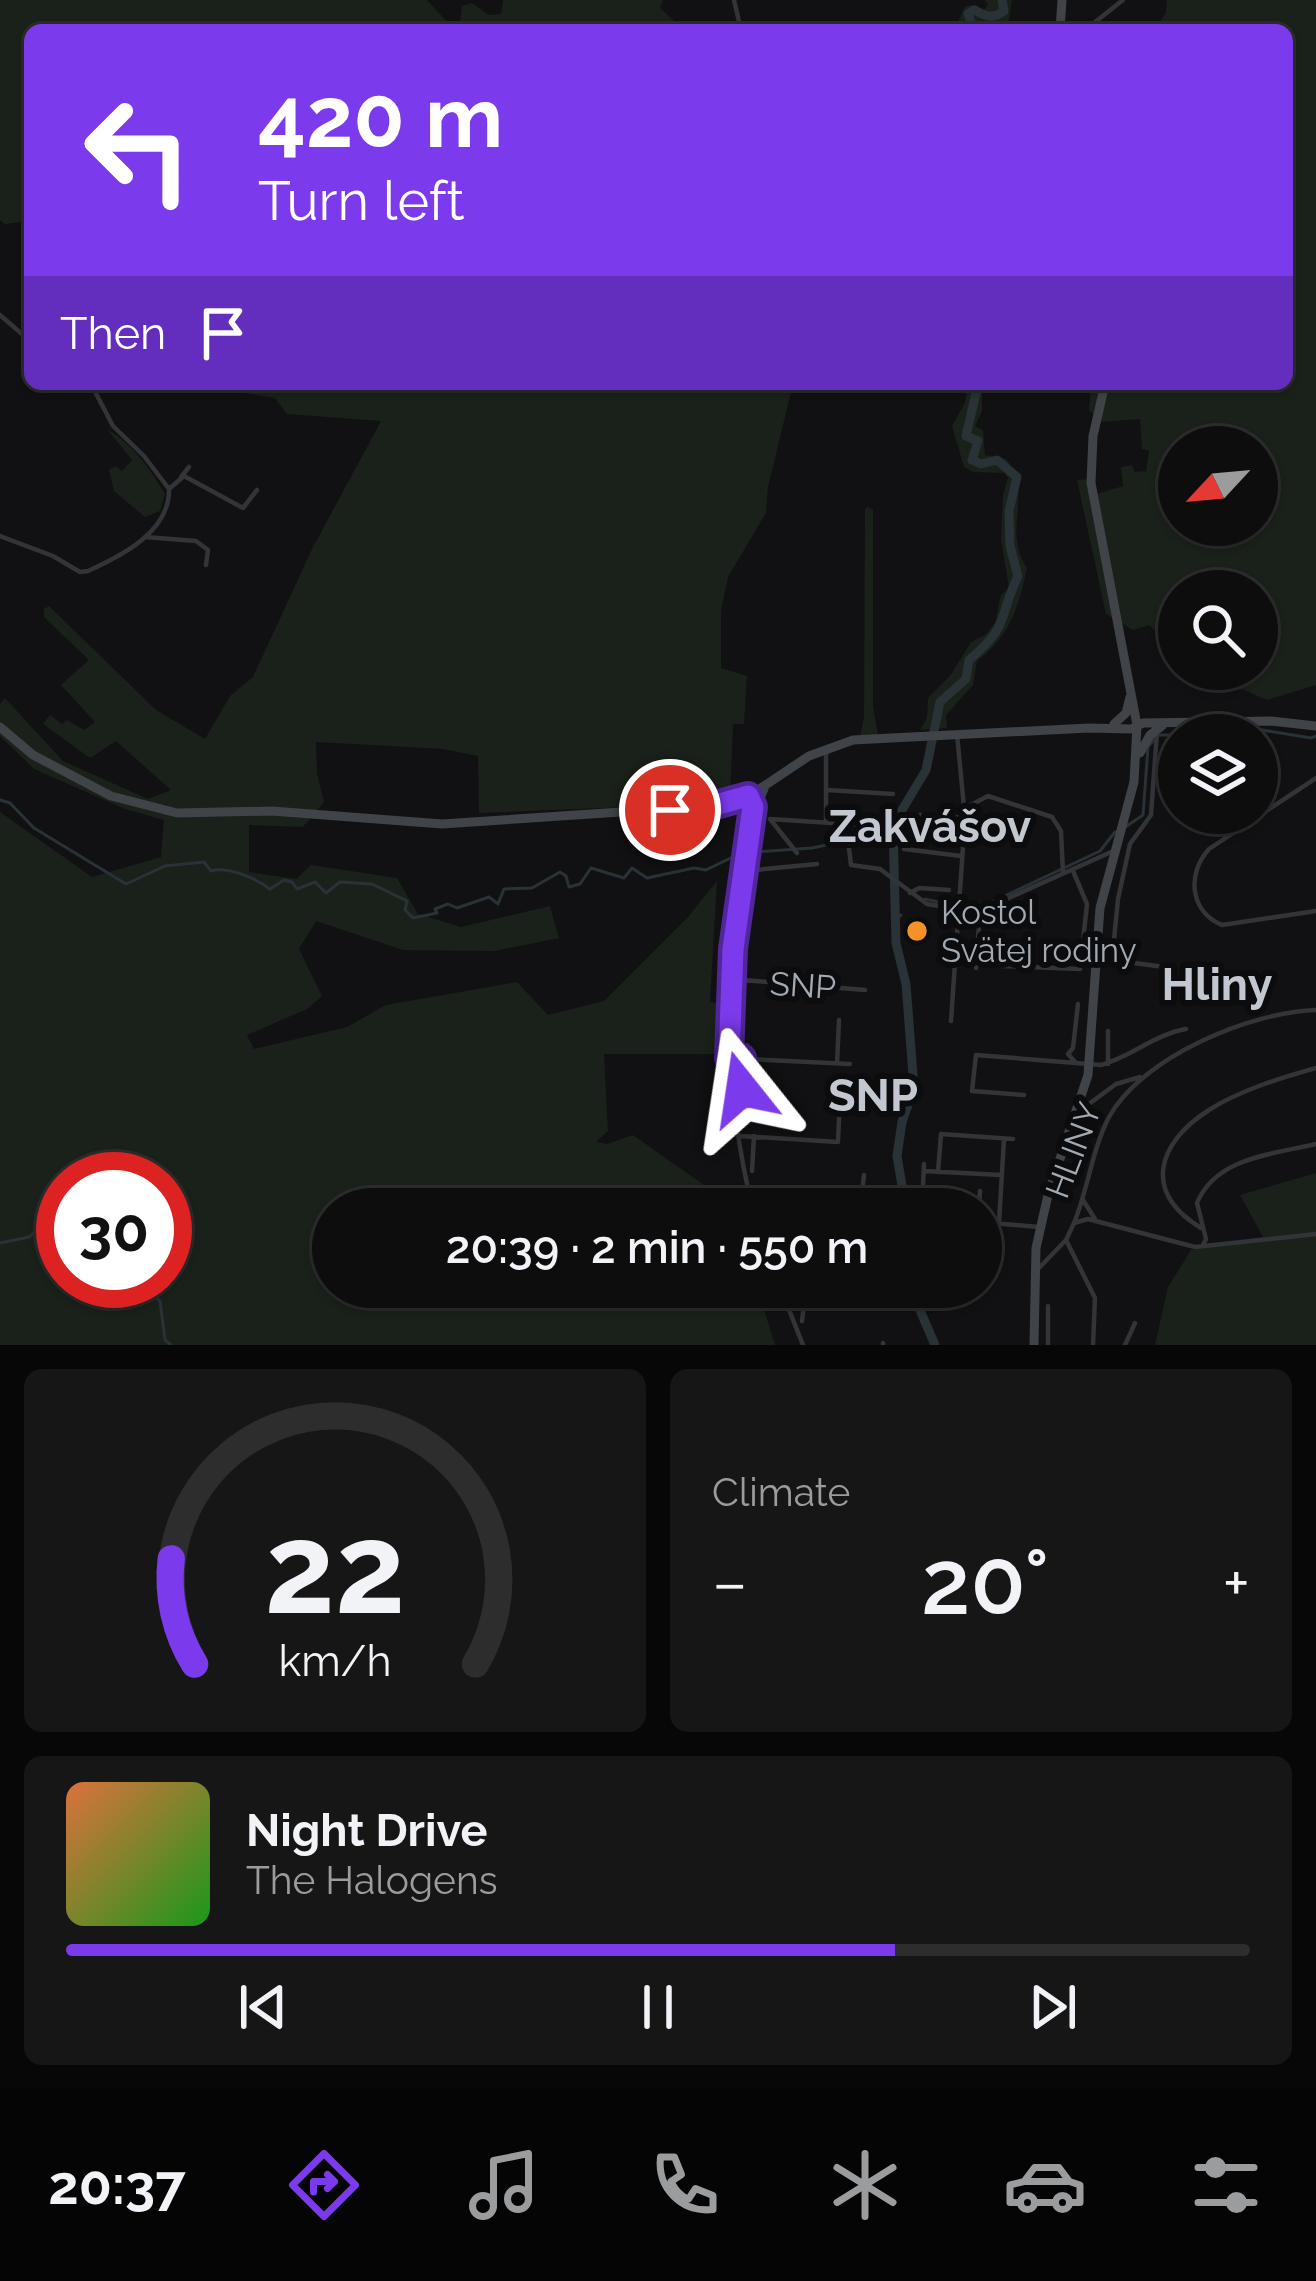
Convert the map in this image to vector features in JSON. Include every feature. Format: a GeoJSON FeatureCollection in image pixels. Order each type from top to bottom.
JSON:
{"type":"FeatureCollection","features":[{"type":"Feature","properties":{"kind":"street"},"geometry":{"type":"LineString","coordinates":[[1092,24],[1123,0]]}},
{"type":"Feature","properties":{"kind":"street"},"geometry":{"type":"LineString","coordinates":[[0,315],[24,336]]}},
{"type":"Feature","properties":{"kind":"street"},"geometry":{"type":"LineString","coordinates":[[95,390],[112,426],[144,456],[169,489]]}},
{"type":"Feature","properties":{"kind":"street"},"geometry":{"type":"LineString","coordinates":[[1034,1345],[1033,1268],[1040,1227],[1090,1065],[1106,879],[1126,819],[1138,757],[1137,725],[1091,483],[1093,436],[1104,390]]}},
{"type":"Feature","properties":{"kind":"street"},"geometry":{"type":"LineString","coordinates":[[0,536],[80,572],[127,554],[145,537],[165,512],[169,489],[189,467]]}},
{"type":"Feature","properties":{"kind":"street"},"geometry":{"type":"LineString","coordinates":[[181,477],[243,508],[256,490]]}},
{"type":"Feature","properties":{"kind":"street"},"geometry":{"type":"LineString","coordinates":[[145,537],[196,541],[208,550],[206,565]]}},
{"type":"Feature","properties":{"kind":"street"},"geometry":{"type":"LineString","coordinates":[[1114,724],[1126,713],[1131,692]]}},
{"type":"Feature","properties":{"kind":"street"},"geometry":{"type":"LineString","coordinates":[[1278,723],[1316,726]]}},
{"type":"Feature","properties":{"kind":"street"},"geometry":{"type":"LineString","coordinates":[[0,727],[33,755],[111,796],[177,813],[272,811],[442,824],[726,805],[824,749],[860,740],[1131,729],[1137,725]]}},
{"type":"Feature","properties":{"kind":"street"},"geometry":{"type":"LineString","coordinates":[[1089,728],[1158,727]]}},
{"type":"Feature","properties":{"kind":"street"},"geometry":{"type":"LineString","coordinates":[[1138,757],[1158,733]]}},
{"type":"Feature","properties":{"kind":"street"},"geometry":{"type":"LineString","coordinates":[[950,1022],[965,818],[952,734]]}},
{"type":"Feature","properties":{"kind":"street"},"geometry":{"type":"LineString","coordinates":[[824,749],[826,823]]}},
{"type":"Feature","properties":{"kind":"street"},"geometry":{"type":"LineString","coordinates":[[1112,960],[1130,844],[1150,815],[1158,764]]}},
{"type":"Feature","properties":{"kind":"street"},"geometry":{"type":"LineString","coordinates":[[1316,778],[1206,851],[1194,881],[1198,905],[1219,924],[1231,926],[1316,910]]}},
{"type":"Feature","properties":{"kind":"street"},"geometry":{"type":"LineString","coordinates":[[751,820],[767,784]]}},
{"type":"Feature","properties":{"kind":"street"},"geometry":{"type":"LineString","coordinates":[[827,790],[892,794]]}},
{"type":"Feature","properties":{"kind":"street"},"geometry":{"type":"LineString","coordinates":[[748,796],[751,820]]}},
{"type":"Feature","properties":{"kind":"street"},"geometry":{"type":"LineString","coordinates":[[965,808],[988,796],[1052,817],[1060,828],[1063,870]]}},
{"type":"Feature","properties":{"kind":"street"},"geometry":{"type":"LineString","coordinates":[[726,805],[751,820]]}},
{"type":"Feature","properties":{"kind":"street"},"geometry":{"type":"LineString","coordinates":[[918,815],[965,818]]}},
{"type":"Feature","properties":{"kind":"street"},"geometry":{"type":"LineString","coordinates":[[797,853],[770,819],[877,826]]}},
{"type":"Feature","properties":{"kind":"street","name":"SNP"},"geometry":{"type":"LineString","coordinates":[[749,1188],[729,1058],[730,979],[751,820]]}},
{"type":"Feature","properties":{"kind":"street"},"geometry":{"type":"LineString","coordinates":[[845,824],[851,866],[873,866],[927,904],[957,908],[980,909],[1116,849]]}},
{"type":"Feature","properties":{"kind":"street"},"geometry":{"type":"LineString","coordinates":[[904,849],[961,856]]}},
{"type":"Feature","properties":{"kind":"street"},"geometry":{"type":"LineString","coordinates":[[1093,861],[1102,867],[1106,879]]}},
{"type":"Feature","properties":{"kind":"street"},"geometry":{"type":"LineString","coordinates":[[745,872],[817,864]]}},
{"type":"Feature","properties":{"kind":"street"},"geometry":{"type":"LineString","coordinates":[[1001,967],[1080,969],[1087,904],[1072,870]]}},
{"type":"Feature","properties":{"kind":"street"},"geometry":{"type":"LineString","coordinates":[[910,893],[919,887],[949,890]]}},
{"type":"Feature","properties":{"kind":"street"},"geometry":{"type":"LineString","coordinates":[[976,968],[980,909]]}},
{"type":"Feature","properties":{"kind":"street"},"geometry":{"type":"LineString","coordinates":[[1096,961],[1164,967]]}},
{"type":"Feature","properties":{"kind":"street","name":"SNP"},"geometry":{"type":"LineString","coordinates":[[730,979],[865,990]]}},
{"type":"Feature","properties":{"kind":"street","name":"SNP"},"geometry":{"type":"LineString","coordinates":[[741,1018],[742,980]]}},
{"type":"Feature","properties":{"kind":"street"},"geometry":{"type":"LineString","coordinates":[[1076,1063],[1068,1054],[1073,1048],[1078,1004]]}},
{"type":"Feature","properties":{"kind":"street","name":"HLINY"},"geometry":{"type":"LineString","coordinates":[[1033,1268],[1044,1265],[1066,1240],[1104,1128],[1123,1097],[1144,1077],[1251,1020],[1316,1010]]}},
{"type":"Feature","properties":{"kind":"street"},"geometry":{"type":"LineString","coordinates":[[837,1064],[838,1020]]}},
{"type":"Feature","properties":{"kind":"street","name":"HLINY"},"geometry":{"type":"LineString","coordinates":[[1090,1065],[1108,1064],[1162,1034],[1186,1029]]}},
{"type":"Feature","properties":{"kind":"street","name":"HLINY"},"geometry":{"type":"LineString","coordinates":[[1108,1031],[1108,1064]]}},
{"type":"Feature","properties":{"kind":"street"},"geometry":{"type":"LineString","coordinates":[[742,1089],[747,1045]]}},
{"type":"Feature","properties":{"kind":"street"},"geometry":{"type":"LineString","coordinates":[[1024,1095],[972,1091],[976,1055],[1090,1065]]}},
{"type":"Feature","properties":{"kind":"street"},"geometry":{"type":"LineString","coordinates":[[729,1058],[850,1064]]}},
{"type":"Feature","properties":{"kind":"street"},"geometry":{"type":"LineString","coordinates":[[1201,1228],[1167,1195],[1161,1181],[1164,1163],[1183,1133],[1217,1105],[1316,1068]]}},
{"type":"Feature","properties":{"kind":"street"},"geometry":{"type":"LineString","coordinates":[[1078,1112],[1116,1084],[1144,1077]]}},
{"type":"Feature","properties":{"kind":"street"},"geometry":{"type":"LineString","coordinates":[[738,1136],[838,1142],[840,1095]]}},
{"type":"Feature","properties":{"kind":"street"},"geometry":{"type":"LineString","coordinates":[[938,1172],[941,1134],[1013,1139]]}},
{"type":"Feature","properties":{"kind":"street"},"geometry":{"type":"LineString","coordinates":[[752,1171],[754,1136]]}},
{"type":"Feature","properties":{"kind":"street"},"geometry":{"type":"LineString","coordinates":[[1000,1188],[1004,1138]]}},
{"type":"Feature","properties":{"kind":"street"},"geometry":{"type":"LineString","coordinates":[[1203,1245],[1206,1240],[1197,1203],[1202,1190],[1220,1173],[1247,1160],[1316,1144]]}},
{"type":"Feature","properties":{"kind":"street"},"geometry":{"type":"LineString","coordinates":[[923,1188],[924,1168],[1001,1175]]}},
{"type":"Feature","properties":{"kind":"street"},"geometry":{"type":"LineString","coordinates":[[862,1188],[864,1175]]}},
{"type":"Feature","properties":{"kind":"street"},"geometry":{"type":"LineString","coordinates":[[1083,1200],[1095,1219]]}},
{"type":"Feature","properties":{"kind":"street","name":"HLINY"},"geometry":{"type":"LineString","coordinates":[[1074,1223],[1095,1219],[1109,1227],[1193,1246],[1316,1234]]}},
{"type":"Feature","properties":{"kind":"street"},"geometry":{"type":"LineString","coordinates":[[1002,1223],[1040,1227]]}},
{"type":"Feature","properties":{"kind":"street"},"geometry":{"type":"LineString","coordinates":[[1066,1240],[1095,1298],[1093,1345]]}},
{"type":"Feature","properties":{"kind":"street"},"geometry":{"type":"LineString","coordinates":[[1048,1306],[1048,1345]]}},
{"type":"Feature","properties":{"kind":"street"},"geometry":{"type":"LineString","coordinates":[[788,1308],[803,1345]]}},
{"type":"Feature","properties":{"kind":"street"},"geometry":{"type":"LineString","coordinates":[[802,1321],[804,1308]]}},
{"type":"Feature","properties":{"kind":"street"},"geometry":{"type":"LineString","coordinates":[[1125,1345],[1135,1323]]}},
{"type":"Feature","properties":{"kind":"shaded area"},"geometry":{"type":"Polygon","coordinates":[[[0,0],[427,0],[449,24],[24,24],[24,222],[5,224],[0,220],[0,0]]]}},
{"type":"Feature","properties":{"kind":"shaded area"},"geometry":{"type":"Polygon","coordinates":[[[503,0],[663,0],[660,8],[677,24],[458,24],[462,6],[472,3],[489,15],[501,14],[503,0]]]}},
{"type":"Feature","properties":{"kind":"shaded area"},"geometry":{"type":"Polygon","coordinates":[[[985,0],[1012,0],[1009,20],[1004,24],[952,24],[958,22],[965,6],[984,10],[985,0]]]}},
{"type":"Feature","properties":{"kind":"shaded area"},"geometry":{"type":"Polygon","coordinates":[[[1167,0],[1316,0],[1316,685],[1267,700],[1244,690],[1278,690],[1278,570],[1158,570],[1158,633],[1149,625],[1133,630],[1106,614],[1077,480],[1093,479],[1097,494],[1123,486],[1121,467],[1132,465],[1135,472],[1146,471],[1149,451],[1142,449],[1140,419],[1101,422],[1089,410],[1091,390],[1293,390],[1293,24],[1158,24],[1166,13],[1167,0]]]}},
{"type":"Feature","properties":{"kind":"shaded area"},"geometry":{"type":"Polygon","coordinates":[[[228,390],[792,390],[766,513],[728,577],[721,610],[721,668],[747,676],[744,724],[733,724],[730,797],[631,807],[479,813],[478,756],[443,749],[316,742],[324,802],[303,827],[249,825],[249,872],[296,879],[311,865],[397,878],[418,914],[461,927],[550,906],[559,938],[494,951],[403,950],[316,921],[299,949],[322,996],[307,1009],[247,1035],[254,1049],[347,1027],[386,1005],[517,982],[548,1015],[604,1001],[717,881],[710,1002],[723,1003],[723,1054],[604,1054],[608,1131],[596,1142],[607,1144],[633,1135],[708,1188],[312,1188],[312,1308],[764,1308],[775,1345],[0,1345],[0,812],[92,877],[161,857],[164,820],[125,809],[34,769],[0,736],[0,704],[5,698],[63,761],[148,799],[171,790],[116,741],[90,758],[43,724],[50,715],[84,730],[95,722],[61,685],[89,660],[44,617],[44,609],[49,606],[156,710],[205,739],[230,696],[253,677],[312,549],[381,421],[287,414],[275,398],[228,390]]]}},
{"type":"Feature","properties":{"kind":"shaded area"},"geometry":{"type":"Polygon","coordinates":[[[967,390],[982,390],[982,411],[975,426],[983,430],[985,455],[1006,459],[1014,472],[1019,498],[1017,539],[1027,568],[1011,620],[998,642],[977,661],[973,685],[946,715],[947,728],[920,730],[927,718],[928,698],[950,676],[971,642],[995,623],[1001,595],[1009,588],[1001,539],[1008,478],[1004,473],[973,472],[964,467],[952,426],[967,390]]]}},
{"type":"Feature","properties":{"kind":"shaded area"},"geometry":{"type":"Polygon","coordinates":[[[107,429],[133,450],[159,484],[165,494],[160,511],[145,517],[114,491],[109,470],[115,466],[122,471],[132,460],[107,429]]]}},
{"type":"Feature","properties":{"kind":"shaded area"},"geometry":{"type":"Polygon","coordinates":[[[868,507],[873,510],[873,707],[878,735],[860,736],[864,718],[868,507]]]}},
{"type":"Feature","properties":{"kind":"shaded area"},"geometry":{"type":"Polygon","coordinates":[[[1316,1173],[1316,1345],[1155,1345],[1168,1287],[1191,1250],[1263,1237],[1240,1195],[1316,1173]]]}},
{"type":"Feature","properties":{"kind":"waterway"},"geometry":{"type":"LineString","coordinates":[[972,24],[968,14],[974,10],[996,15],[1004,11],[1002,0]]}},
{"type":"Feature","properties":{"kind":"waterway"},"geometry":{"type":"LineString","coordinates":[[902,1188],[897,1156],[914,1088],[906,984],[896,943],[893,825],[926,770],[940,702],[966,679],[969,660],[998,629],[1018,576],[1010,546],[1009,511],[1017,477],[997,460],[981,464],[972,460],[978,441],[966,436],[977,390]]}},
{"type":"Feature","properties":{"kind":"waterway"},"geometry":{"type":"LineString","coordinates":[[1278,733],[1316,736]]}},
{"type":"Feature","properties":{"kind":"waterway"},"geometry":{"type":"LineString","coordinates":[[1124,828],[1143,815],[1148,747],[1158,735]]}},
{"type":"Feature","properties":{"kind":"waterway"},"geometry":{"type":"LineString","coordinates":[[0,800],[10,803],[34,828],[126,884],[165,866],[204,862],[211,871],[242,874],[270,889],[284,880],[297,889],[315,882],[326,893],[340,882],[372,884],[407,901],[405,910],[413,918],[437,913],[435,909],[448,904],[457,908],[489,897],[498,904],[504,889],[532,888],[560,872],[569,887],[580,884],[591,868],[624,878],[632,868],[647,878],[706,870],[741,853],[893,836]]}},
{"type":"Feature","properties":{"kind":"waterway"},"geometry":{"type":"LineString","coordinates":[[925,899],[961,907],[992,902],[1100,851],[1115,832]]}},
{"type":"Feature","properties":{"kind":"waterway"},"geometry":{"type":"LineString","coordinates":[[895,920],[901,915]]}},
{"type":"Feature","properties":{"kind":"waterway"},"geometry":{"type":"LineString","coordinates":[[0,1243],[36,1231]]}},
{"type":"Feature","properties":{"kind":"waterway"},"geometry":{"type":"LineString","coordinates":[[161,1308],[165,1340],[171,1345]]}},
{"type":"Feature","properties":{"kind":"waterway"},"geometry":{"type":"LineString","coordinates":[[919,1308],[935,1345]]}},
{"type":"Feature","properties":{"kind":"place","name":"Kostol Svätej rodiny"},"geometry":{"type":"Point","coordinates":[917,931]}},
{"type":"Feature","properties":{"kind":"district","name":"Zakvášov"},"geometry":{"type":"Point","coordinates":[930,826]}},
{"type":"Feature","properties":{"kind":"district","name":"Hliny"},"geometry":{"type":"Point","coordinates":[1217,984]}},
{"type":"Feature","properties":{"kind":"district","name":"SNP"},"geometry":{"type":"Point","coordinates":[873,1095]}},
{"type":"Feature","properties":{"kind":"route"},"geometry":{"type":"LineString","coordinates":[[670,810],[726,805],[748,796],[753,807],[730,986],[729,1058],[742,1058],[742,1089]]}}]}
